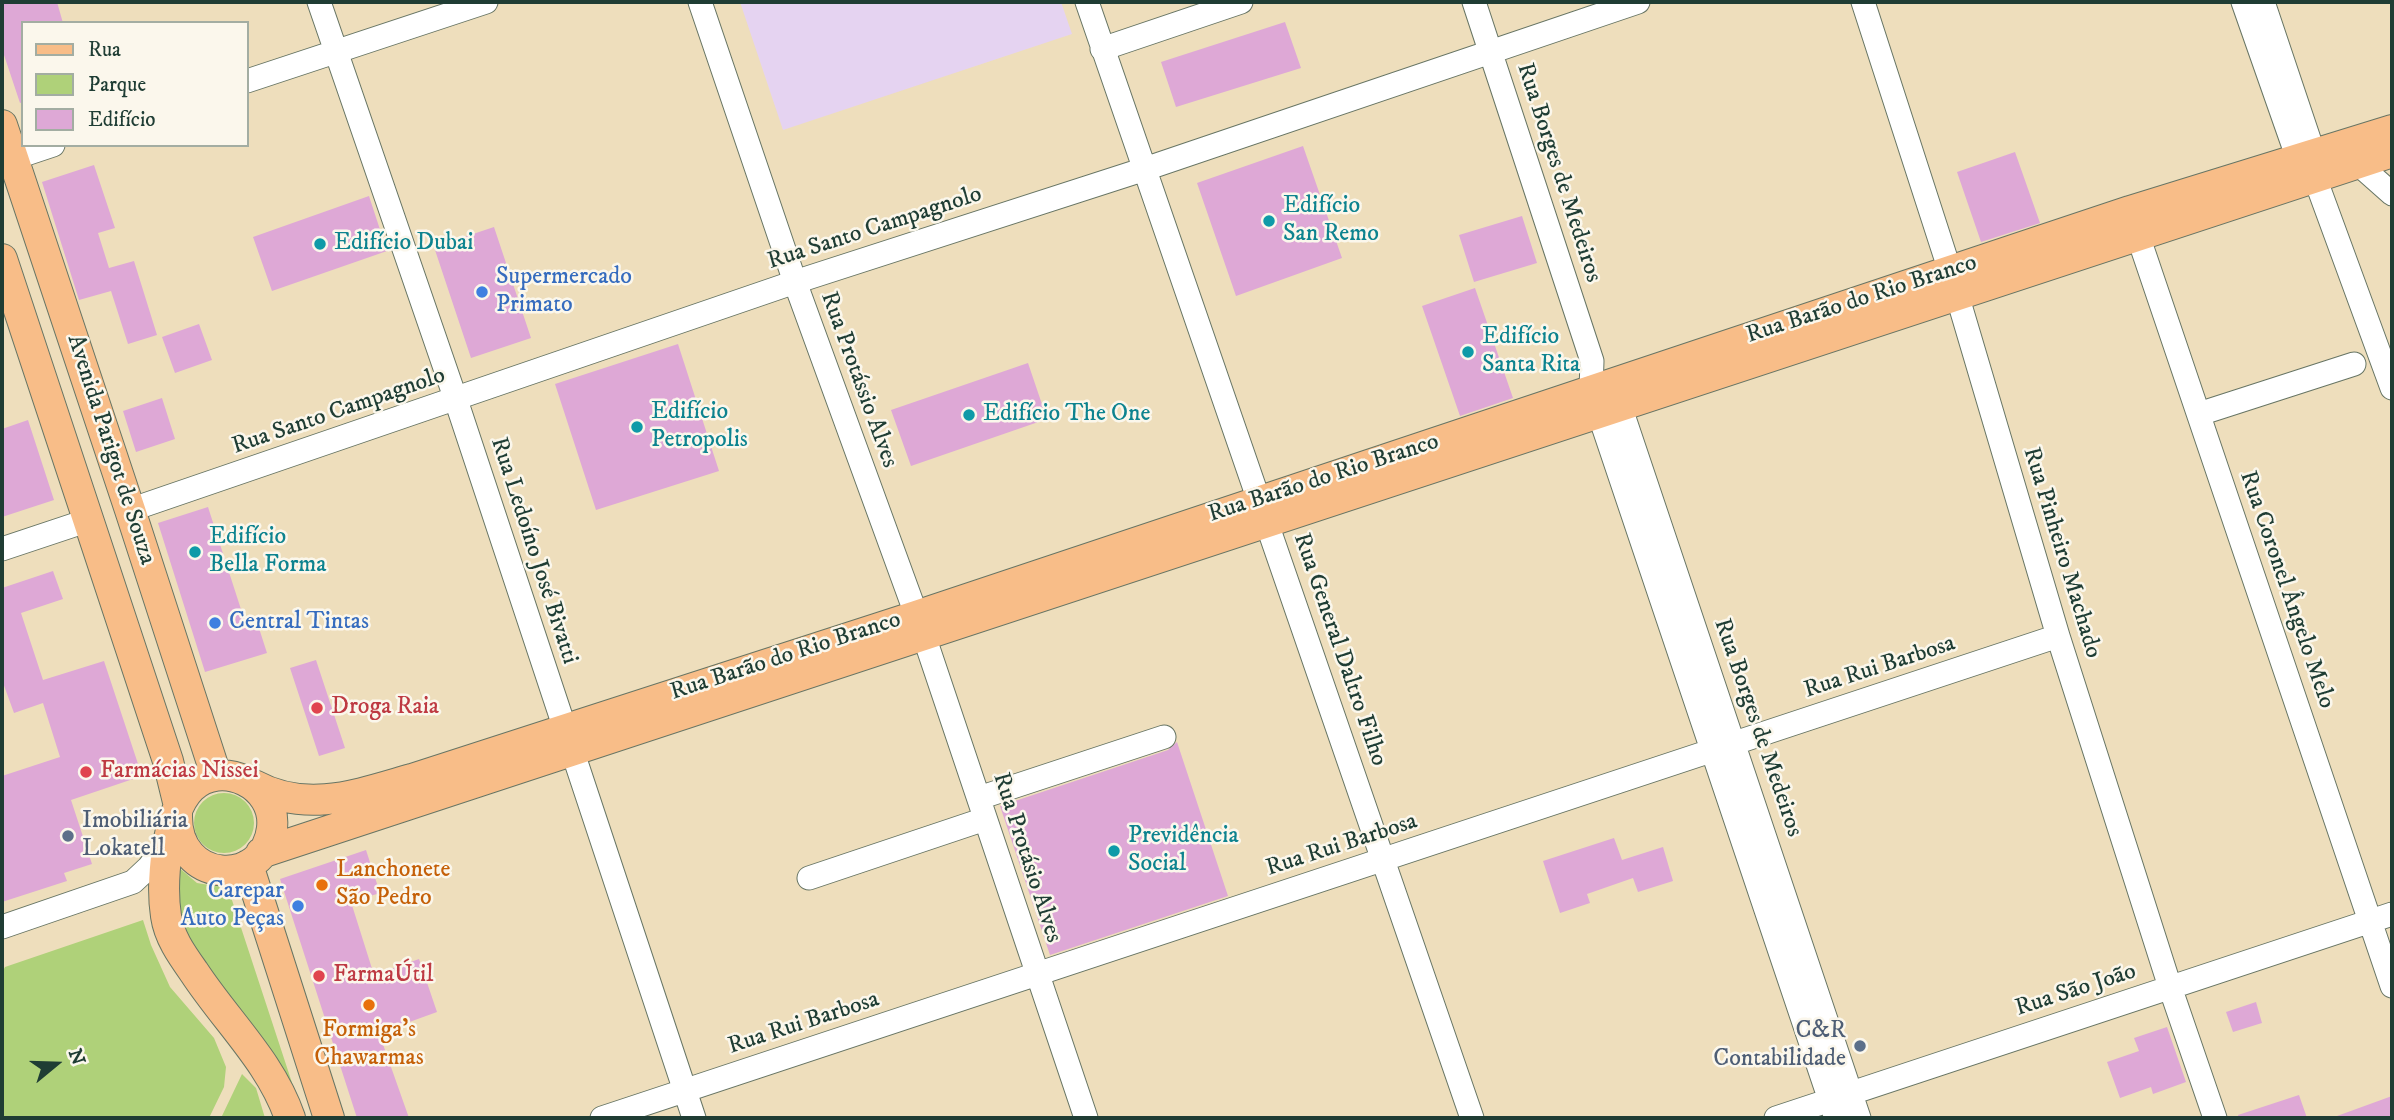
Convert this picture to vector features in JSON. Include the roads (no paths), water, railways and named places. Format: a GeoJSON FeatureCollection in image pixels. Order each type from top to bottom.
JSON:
{"type":"FeatureCollection","features":[{"type":"Feature","properties":{"kind":"main road","name":"Avenida Parigot de Souza"},"geometry":{"type":"LineString","coordinates":[[2,124],[7,160],[130,510],[216,775]]}},
{"type":"Feature","properties":{"kind":"main road","name":"Rua Barão do Rio Branco"},"geometry":{"type":"LineString","coordinates":[[2311,172],[2392,130]]}},
{"type":"Feature","properties":{"kind":"main road","name":"Rua Barão do Rio Branco"},"geometry":{"type":"LineString","coordinates":[[255,859],[568,740],[1263,513],[1603,391],[1953,283],[2134,223],[2311,172],[2357,163],[2392,152]]}},
{"type":"Feature","properties":{"kind":"main road","name":"Avenida Parigot de Souza"},"geometry":{"type":"LineString","coordinates":[[2,259],[168,761],[175,821],[181,843],[189,855],[214,870],[228,871],[255,859]]}},
{"type":"Feature","properties":{"kind":"main road","name":"Rua Barão do Rio Branco"},"geometry":{"type":"LineString","coordinates":[[254,785],[272,795],[287,798],[332,800],[568,740]]}},
{"type":"Feature","properties":{"kind":"main road"},"geometry":{"type":"LineString","coordinates":[[175,821],[191,788],[216,775],[243,778],[265,797],[272,818],[269,840],[255,859],[329,1118]]}},
{"type":"Feature","properties":{"kind":"main road","name":"Avenida Parigot de Souza"},"geometry":{"type":"LineString","coordinates":[[175,821],[164,885],[166,917],[175,944],[210,996],[259,1058],[281,1094],[290,1118]]}},
{"type":"Feature","properties":{"kind":"street","name":"Rua Ledoíno José Bivatti"},"geometry":{"type":"LineString","coordinates":[[319,2],[456,400],[694,1118]]}},
{"type":"Feature","properties":{"kind":"street"},"geometry":{"type":"LineString","coordinates":[[248,81],[486,2]]}},
{"type":"Feature","properties":{"kind":"street","name":"Rua Protássio Alves"},"geometry":{"type":"LineString","coordinates":[[700,2],[795,282],[920,626]]}},
{"type":"Feature","properties":{"kind":"street","name":"Rua General Daltro Filho"},"geometry":{"type":"LineString","coordinates":[[1087,2],[1472,1118]]}},
{"type":"Feature","properties":{"kind":"street"},"geometry":{"type":"LineString","coordinates":[[1102,49],[1241,2]]}},
{"type":"Feature","properties":{"kind":"street","name":"Rua Borges de Medeiros"},"geometry":{"type":"LineString","coordinates":[[1474,2],[1603,391],[1735,744],[1839,1104],[1859,1118]]}},
{"type":"Feature","properties":{"kind":"street","name":"Rua Santo Campagnolo"},"geometry":{"type":"LineString","coordinates":[[130,510],[795,282],[1145,169],[1638,2]]}},
{"type":"Feature","properties":{"kind":"street","name":"Rua Pinheiro Machado"},"geometry":{"type":"LineString","coordinates":[[1863,2],[1953,283],[2058,636],[2170,987],[2215,1118]]}},
{"type":"Feature","properties":{"kind":"street"},"geometry":{"type":"LineString","coordinates":[[2243,2],[2311,172],[2392,388]]}},
{"type":"Feature","properties":{"kind":"street"},"geometry":{"type":"LineString","coordinates":[[2263,2],[2311,172]]}},
{"type":"Feature","properties":{"kind":"street"},"geometry":{"type":"LineString","coordinates":[[7,160],[47,147]]}},
{"type":"Feature","properties":{"kind":"street"},"geometry":{"type":"LineString","coordinates":[[2357,163],[2392,194]]}},
{"type":"Feature","properties":{"kind":"street","name":"Rua Coronel Ângelo Melo"},"geometry":{"type":"LineString","coordinates":[[2134,223],[2392,986]]}},
{"type":"Feature","properties":{"kind":"street"},"geometry":{"type":"LineString","coordinates":[[2199,414],[2354,364]]}},
{"type":"Feature","properties":{"kind":"street"},"geometry":{"type":"LineString","coordinates":[[1603,391],[1711,752],[1839,1104]]}},
{"type":"Feature","properties":{"kind":"street"},"geometry":{"type":"LineString","coordinates":[[2,549],[89,520]]}},
{"type":"Feature","properties":{"kind":"street","name":"Rua Protásio Alves"},"geometry":{"type":"LineString","coordinates":[[920,626],[1086,1118]]}},
{"type":"Feature","properties":{"kind":"street","name":"Rua Rui Barbosa"},"geometry":{"type":"LineString","coordinates":[[602,1118],[2058,636]]}},
{"type":"Feature","properties":{"kind":"street"},"geometry":{"type":"LineString","coordinates":[[809,878],[1164,737]]}},
{"type":"Feature","properties":{"kind":"street"},"geometry":{"type":"LineString","coordinates":[[2,927],[133,882],[149,867],[175,821]]}},
{"type":"Feature","properties":{"kind":"street","name":"Rua São João"},"geometry":{"type":"LineString","coordinates":[[1776,1118],[1839,1104],[2170,987],[2392,914]]}},
{"type":"Feature","properties":{"kind":"place","name":"Edifício San Remo"},"geometry":{"type":"Point","coordinates":[1269,221]}},
{"type":"Feature","properties":{"kind":"place","name":"Edifício Dubai"},"geometry":{"type":"Point","coordinates":[320,244]}},
{"type":"Feature","properties":{"kind":"place","name":"Supermercado Primato"},"geometry":{"type":"Point","coordinates":[482,292]}},
{"type":"Feature","properties":{"kind":"place","name":"Edifício Santa Rita"},"geometry":{"type":"Point","coordinates":[1468,352]}},
{"type":"Feature","properties":{"kind":"place","name":"Edifício The One"},"geometry":{"type":"Point","coordinates":[969,415]}},
{"type":"Feature","properties":{"kind":"place","name":"Edifício Petropolis"},"geometry":{"type":"Point","coordinates":[637,427]}},
{"type":"Feature","properties":{"kind":"place","name":"Edifício Bella Forma"},"geometry":{"type":"Point","coordinates":[195,552]}},
{"type":"Feature","properties":{"kind":"place","name":"Central Tintas"},"geometry":{"type":"Point","coordinates":[215,623]}},
{"type":"Feature","properties":{"kind":"place","name":"Droga Raia"},"geometry":{"type":"Point","coordinates":[317,708]}},
{"type":"Feature","properties":{"kind":"place","name":"Farmácias Nissei"},"geometry":{"type":"Point","coordinates":[86,772]}},
{"type":"Feature","properties":{"kind":"place","name":"Imobiliária Lokatell"},"geometry":{"type":"Point","coordinates":[68,836]}},
{"type":"Feature","properties":{"kind":"place","name":"Previdência Social"},"geometry":{"type":"Point","coordinates":[1114,851]}},
{"type":"Feature","properties":{"kind":"place","name":"Lanchonete São Pedro"},"geometry":{"type":"Point","coordinates":[322,885]}},
{"type":"Feature","properties":{"kind":"place","name":"Carepar Auto Peças"},"geometry":{"type":"Point","coordinates":[298,906]}},
{"type":"Feature","properties":{"kind":"place","name":"FarmaÚtil"},"geometry":{"type":"Point","coordinates":[319,976]}},
{"type":"Feature","properties":{"kind":"place","name":"Formiga's Chawarmas"},"geometry":{"type":"Point","coordinates":[369,1005]}},
{"type":"Feature","properties":{"kind":"place","name":"C&R Contabilidade"},"geometry":{"type":"Point","coordinates":[1860,1046]}}]}
